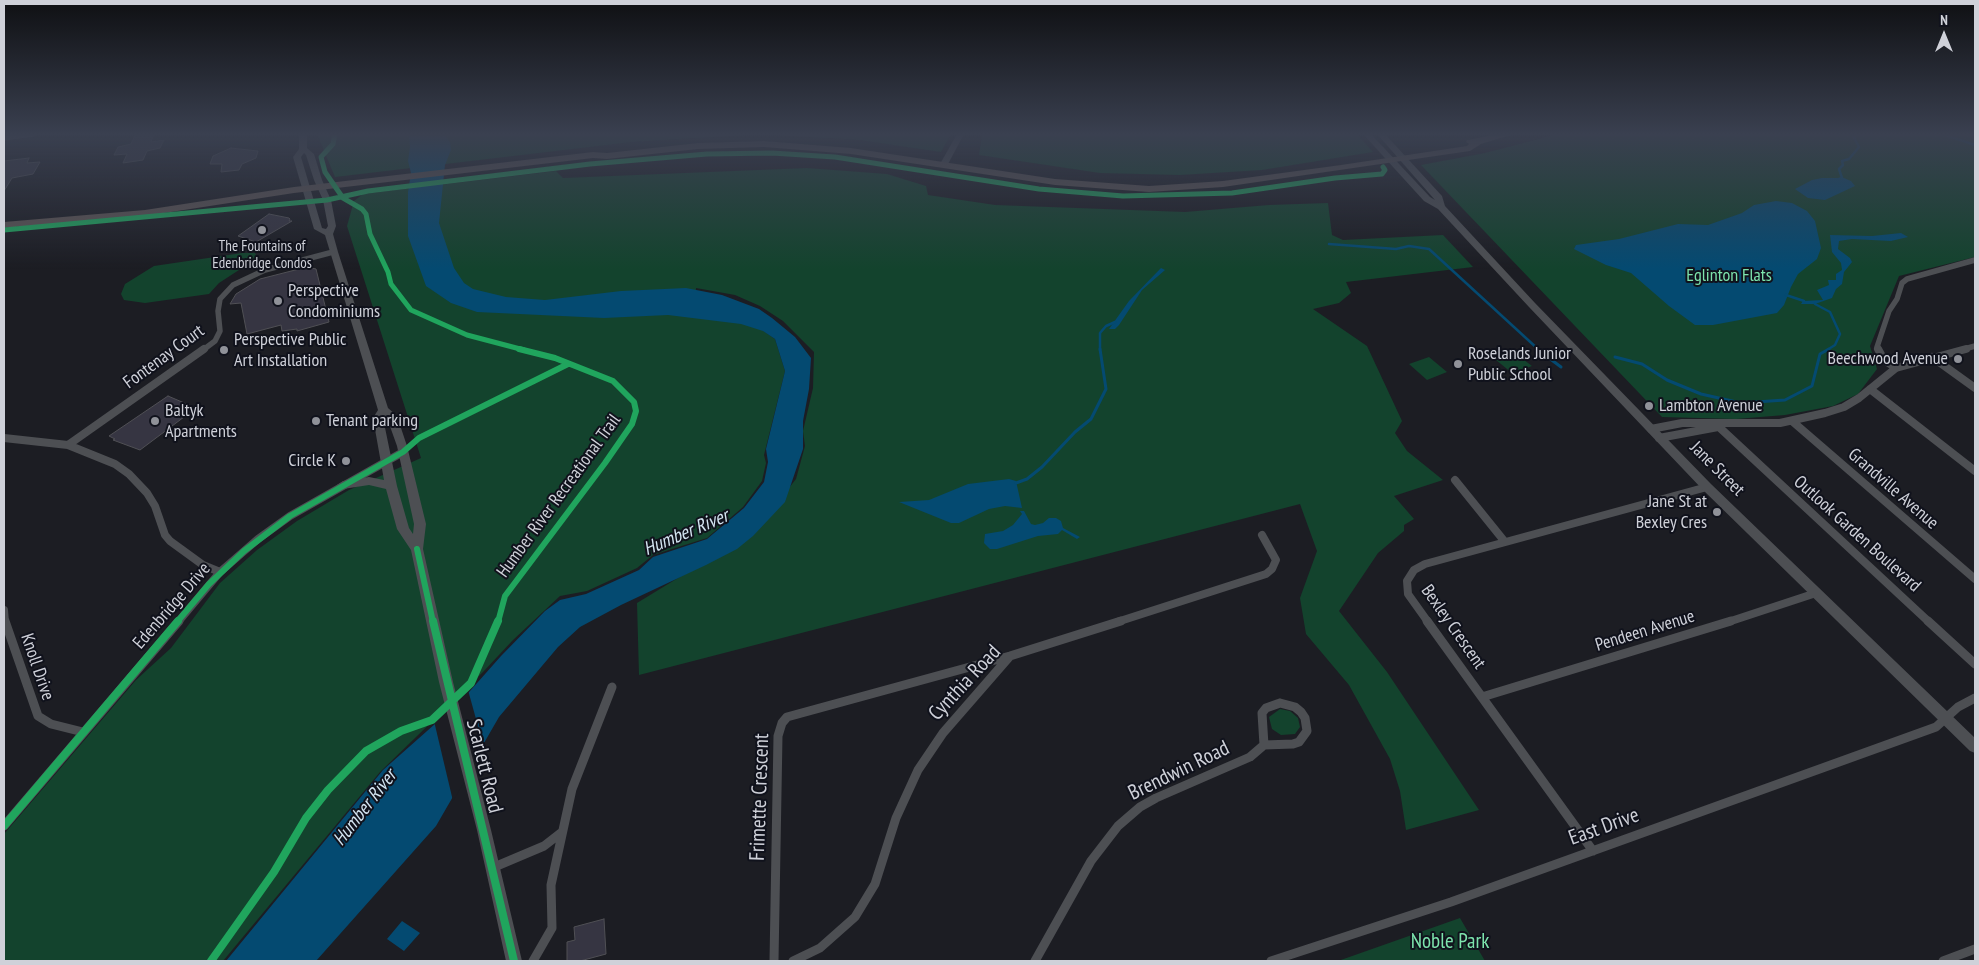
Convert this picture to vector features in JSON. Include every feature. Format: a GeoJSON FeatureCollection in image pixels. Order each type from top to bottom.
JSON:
{"type":"FeatureCollection","features":[{"type":"Feature","properties":{"kind":"main road","name":"Scarlett Road"},"geometry":{"type":"LineString","coordinates":[[303,179],[318,229],[329,234]]}},
{"type":"Feature","properties":{"kind":"main road","name":"Scarlett Road"},"geometry":{"type":"LineString","coordinates":[[318,179],[327,200],[332,226],[329,234],[333,252],[383,410],[392,416],[403,452],[420,524],[417,549],[446,682],[484,830],[514,961]]}},
{"type":"Feature","properties":{"kind":"main road"},"geometry":{"type":"LineString","coordinates":[[4,225],[212,207],[307,192],[410,179]]}},
{"type":"Feature","properties":{"kind":"main road"},"geometry":{"type":"LineString","coordinates":[[1037,179],[1149,189],[1223,184],[1256,179]]}},
{"type":"Feature","properties":{"kind":"main road","name":"Jane Street"},"geometry":{"type":"LineString","coordinates":[[1408,179],[1427,199],[1441,207],[1707,487],[1975,747]]}},
{"type":"Feature","properties":{"kind":"main road","name":"Jane Street"},"geometry":{"type":"LineString","coordinates":[[1422,179],[1439,198],[1441,207]]}},
{"type":"Feature","properties":{"kind":"main road","name":"Scarlett Road"},"geometry":{"type":"LineString","coordinates":[[383,410],[378,418],[391,486],[403,530],[417,549]]}},
{"type":"Feature","properties":{"kind":"main road"},"geometry":{"type":"LineString","coordinates":[[343,485],[369,481],[391,486]]}},
{"type":"Feature","properties":{"kind":"street","name":"Fontenay Court"},"geometry":{"type":"LineString","coordinates":[[68,444],[215,341],[220,331],[218,311],[220,300],[233,284],[264,270],[333,252]]}},
{"type":"Feature","properties":{"kind":"street"},"geometry":{"type":"LineString","coordinates":[[1896,368],[1884,360],[1877,347],[1889,311],[1897,299],[1902,283],[1912,278],[1975,260]]}},
{"type":"Feature","properties":{"kind":"street"},"geometry":{"type":"LineString","coordinates":[[1655,433],[1792,421],[1844,407],[1896,368],[1975,346]]}},
{"type":"Feature","properties":{"kind":"street"},"geometry":{"type":"LineString","coordinates":[[1932,357],[1975,388]]}},
{"type":"Feature","properties":{"kind":"street"},"geometry":{"type":"LineString","coordinates":[[1870,389],[1975,471]]}},
{"type":"Feature","properties":{"kind":"street","name":"Grandville Avenue"},"geometry":{"type":"LineString","coordinates":[[1792,421],[1975,579]]}},
{"type":"Feature","properties":{"kind":"street"},"geometry":{"type":"LineString","coordinates":[[1655,433],[1682,423],[1748,424]]}},
{"type":"Feature","properties":{"kind":"street","name":"Outlook Garden Boulevard"},"geometry":{"type":"LineString","coordinates":[[1719,427],[1975,664]]}},
{"type":"Feature","properties":{"kind":"street"},"geometry":{"type":"LineString","coordinates":[[4,438],[68,444],[101,457],[129,474],[152,499],[165,536],[203,565],[220,572]]}},
{"type":"Feature","properties":{"kind":"street","name":"Edenbridge Drive"},"geometry":{"type":"LineString","coordinates":[[4,826],[220,572],[272,529],[343,485],[403,452]]}},
{"type":"Feature","properties":{"kind":"street"},"geometry":{"type":"LineString","coordinates":[[1455,480],[1505,542]]}},
{"type":"Feature","properties":{"kind":"street","name":"Bexley Crescent"},"geometry":{"type":"LineString","coordinates":[[1593,851],[1421,613],[1406,587],[1411,573],[1425,564],[1707,487]]}},
{"type":"Feature","properties":{"kind":"street","name":"Cynthia Road"},"geometry":{"type":"LineString","coordinates":[[792,961],[820,948],[856,918],[875,884],[896,818],[918,770],[943,734],[1010,656],[1266,574],[1272,569],[1276,560],[1262,535]]}},
{"type":"Feature","properties":{"kind":"street","name":"Pendeen Avenue"},"geometry":{"type":"LineString","coordinates":[[1482,697],[1684,636],[1816,593]]}},
{"type":"Feature","properties":{"kind":"street","name":"Knoll Drive"},"geometry":{"type":"LineString","coordinates":[[4,610],[6,628],[38,716],[51,724],[83,732]]}},
{"type":"Feature","properties":{"kind":"street","name":"Frimette Crescent"},"geometry":{"type":"LineString","coordinates":[[774,961],[778,736],[782,723],[787,717],[800,712],[1010,656]]}},
{"type":"Feature","properties":{"kind":"street"},"geometry":{"type":"LineString","coordinates":[[533,961],[552,928],[551,885],[578,770],[612,687]]}},
{"type":"Feature","properties":{"kind":"street","name":"East Drive"},"geometry":{"type":"LineString","coordinates":[[1271,961],[1451,902],[1936,727],[1958,707],[1975,698]]}},
{"type":"Feature","properties":{"kind":"street"},"geometry":{"type":"LineString","coordinates":[[1280,703],[1287,704],[1301,712],[1308,725],[1304,737],[1293,744],[1264,744],[1261,719],[1266,708],[1280,703]]}},
{"type":"Feature","properties":{"kind":"street","name":"Brendwin Road"},"geometry":{"type":"LineString","coordinates":[[1035,961],[1091,861],[1118,826],[1140,807],[1156,798],[1250,757],[1264,744]]}},
{"type":"Feature","properties":{"kind":"street"},"geometry":{"type":"LineString","coordinates":[[492,868],[544,846],[562,832]]}},
{"type":"Feature","properties":{"kind":"street"},"geometry":{"type":"LineString","coordinates":[[1943,961],[1975,950]]}},
{"type":"Feature","properties":{"kind":"green space"},"geometry":{"type":"Polygon","coordinates":[[[489,179],[903,179],[926,186],[928,195],[995,205],[1185,212],[1269,205],[1328,203],[1332,235],[1343,240],[1443,235],[1473,267],[1346,282],[1351,293],[1339,303],[1313,309],[1367,346],[1402,421],[1395,433],[1407,451],[1443,480],[1394,496],[1414,519],[1404,525],[1404,531],[1378,553],[1339,611],[1387,672],[1479,810],[1406,830],[1400,791],[1390,759],[1349,685],[1306,634],[1300,598],[1317,551],[1300,504],[639,675],[637,603],[696,567],[770,512],[796,479],[805,446],[803,431],[813,388],[814,352],[783,321],[760,306],[735,295],[696,288],[695,314],[755,325],[775,339],[785,371],[764,455],[766,463],[762,481],[743,507],[707,538],[653,555],[637,568],[587,591],[560,596],[380,772],[223,961],[4,961],[4,834],[136,680],[171,648],[220,583],[257,550],[297,521],[349,490],[421,458],[347,226],[354,201],[363,194],[489,179]]]}},
{"type":"Feature","properties":{"kind":"green space","name":"Eglinton Flats"},"geometry":{"type":"Polygon","coordinates":[[[1434,179],[1975,179],[1975,257],[1899,276],[1870,346],[1877,369],[1858,394],[1833,406],[1785,415],[1736,419],[1662,417],[1434,179]]]}},
{"type":"Feature","properties":{"kind":"green space"},"geometry":{"type":"Polygon","coordinates":[[[242,253],[255,253],[261,264],[239,270],[219,283],[209,294],[145,303],[124,300],[121,294],[125,284],[154,266],[242,253]]]}},
{"type":"Feature","properties":{"kind":"green space"},"geometry":{"type":"Polygon","coordinates":[[[1515,353],[1532,366],[1512,373],[1496,360],[1515,353]]]}},
{"type":"Feature","properties":{"kind":"green space"},"geometry":{"type":"Polygon","coordinates":[[[1429,357],[1447,372],[1427,380],[1409,364],[1429,357]]]}},
{"type":"Feature","properties":{"kind":"green space"},"geometry":{"type":"Polygon","coordinates":[[[1280,709],[1290,711],[1298,718],[1300,727],[1295,734],[1281,735],[1272,729],[1269,717],[1280,709]]]}},
{"type":"Feature","properties":{"kind":"green space","name":"Noble Park"},"geometry":{"type":"Polygon","coordinates":[[[1460,918],[1485,961],[1338,961],[1460,918]]]}},
{"type":"Feature","properties":{"kind":"water","name":"Humber River"},"geometry":{"type":"Polygon","coordinates":[[[410,179],[444,179],[439,223],[454,268],[464,283],[473,289],[506,297],[545,300],[621,291],[686,288],[722,295],[759,309],[795,337],[811,358],[809,389],[803,421],[803,449],[785,502],[753,536],[737,549],[580,627],[558,647],[499,717],[436,826],[316,961],[226,961],[383,770],[462,700],[545,611],[560,600],[586,594],[639,570],[653,557],[707,539],[744,508],[764,482],[768,462],[766,449],[785,371],[775,339],[763,331],[741,324],[668,315],[604,318],[477,312],[451,303],[426,286],[408,236],[408,192],[410,179]]]}},
{"type":"Feature","properties":{"kind":"water"},"geometry":{"type":"Polygon","coordinates":[[[1846,179],[1855,186],[1825,200],[1808,198],[1795,189],[1812,180],[1846,179]]]}},
{"type":"Feature","properties":{"kind":"water"},"geometry":{"type":"Polygon","coordinates":[[[1776,201],[1792,203],[1807,211],[1815,221],[1821,248],[1817,259],[1798,274],[1784,305],[1777,313],[1713,325],[1695,325],[1669,306],[1631,273],[1606,265],[1574,249],[1576,245],[1619,239],[1678,224],[1708,225],[1742,213],[1754,205],[1776,201]]]}},
{"type":"Feature","properties":{"kind":"water"},"geometry":{"type":"Polygon","coordinates":[[[1901,233],[1908,237],[1891,241],[1852,239],[1839,241],[1838,249],[1850,258],[1852,262],[1844,272],[1842,284],[1836,289],[1832,298],[1815,304],[1801,304],[1803,301],[1823,300],[1817,290],[1829,285],[1828,280],[1836,280],[1836,274],[1842,270],[1841,263],[1832,252],[1830,235],[1872,236],[1901,233]]]}},
{"type":"Feature","properties":{"kind":"water"},"geometry":{"type":"Polygon","coordinates":[[[1161,268],[1165,270],[1142,290],[1119,325],[1115,329],[1109,329],[1129,301],[1161,268]]]}},
{"type":"Feature","properties":{"kind":"water"},"geometry":{"type":"Polygon","coordinates":[[[1009,479],[1016,481],[1022,508],[1005,506],[989,509],[959,523],[951,523],[899,502],[929,500],[968,484],[1009,479]]]}},
{"type":"Feature","properties":{"kind":"water"},"geometry":{"type":"Polygon","coordinates":[[[1020,511],[1024,511],[1031,524],[1035,525],[1043,523],[1049,518],[1056,518],[1061,521],[1063,528],[1080,537],[1077,539],[1062,530],[1058,534],[1038,536],[997,549],[990,549],[984,543],[985,534],[1003,531],[1013,525],[1022,514],[1020,511]]]}},
{"type":"Feature","properties":{"kind":"water"},"geometry":{"type":"Polygon","coordinates":[[[402,921],[420,933],[404,951],[387,939],[402,921]]]}},
{"type":"Feature","properties":{"kind":"pier"},"geometry":{"type":"Polygon","coordinates":[[[468,690],[484,748],[453,801],[434,721],[468,690]]]}},
{"type":"Feature","properties":{"kind":"building"},"geometry":{"type":"Polygon","coordinates":[[[4,179],[11,179],[4,191],[4,179]]]}},
{"type":"Feature","properties":{"kind":"building","name":"The Fountains of Edenbridge Condos"},"geometry":{"type":"Polygon","coordinates":[[[269,214],[289,218],[289,221],[292,221],[256,242],[238,236],[269,214]]]}},
{"type":"Feature","properties":{"kind":"building","name":"Perspective Condominiums"},"geometry":{"type":"Polygon","coordinates":[[[307,267],[316,269],[329,322],[297,331],[297,329],[282,331],[281,325],[247,334],[241,303],[230,304],[236,294],[260,279],[307,267]]]}},
{"type":"Feature","properties":{"kind":"building","name":"Baltyk Apartments"},"geometry":{"type":"Polygon","coordinates":[[[168,396],[196,408],[140,450],[113,440],[115,439],[109,436],[168,396]]]}},
{"type":"Feature","properties":{"kind":"building"},"geometry":{"type":"Polygon","coordinates":[[[604,919],[606,954],[580,961],[567,961],[567,942],[575,940],[574,927],[604,919]]]}},
{"type":"Feature","properties":{"kind":"waterway"},"geometry":{"type":"LineString","coordinates":[[1329,244],[1396,249],[1409,246],[1429,249],[1539,350]]}},
{"type":"Feature","properties":{"kind":"waterway"},"geometry":{"type":"LineString","coordinates":[[1786,295],[1804,301]]}},
{"type":"Feature","properties":{"kind":"waterway"},"geometry":{"type":"LineString","coordinates":[[1815,304],[1830,312],[1840,334],[1835,345],[1827,350]]}},
{"type":"Feature","properties":{"kind":"waterway"},"geometry":{"type":"LineString","coordinates":[[1100,349],[1100,333],[1106,326],[1115,322]]}},
{"type":"Feature","properties":{"kind":"waterway"},"geometry":{"type":"LineString","coordinates":[[1016,483],[1027,479],[1042,467],[1075,432],[1091,419],[1106,389],[1100,349]]}},
{"type":"Feature","properties":{"kind":"waterway"},"geometry":{"type":"LineString","coordinates":[[1537,349],[1561,367]]}},
{"type":"Feature","properties":{"kind":"waterway"},"geometry":{"type":"LineString","coordinates":[[1615,357],[1642,364],[1667,380],[1701,394],[1741,403],[1785,400],[1812,386],[1820,354],[1829,349]]}},
{"type":"Feature","properties":{"kind":"cycle path","name":"Humber River Recreational Trail"},"geometry":{"type":"LineString","coordinates":[[211,961],[274,872],[306,818],[328,790],[366,751],[401,731],[432,720],[471,683],[496,627],[505,596],[605,463],[632,424],[636,411],[634,402],[624,390],[613,381],[599,374],[555,358],[467,335],[445,327],[411,310],[391,284],[388,272],[370,234],[366,214],[362,209],[343,198],[330,179]]}},
{"type":"Feature","properties":{"kind":"cycle path"},"geometry":{"type":"LineString","coordinates":[[4,230],[327,200],[368,191],[466,179]]}},
{"type":"Feature","properties":{"kind":"cycle path"},"geometry":{"type":"LineString","coordinates":[[975,179],[1039,189],[1123,196],[1232,193],[1328,179]]}},
{"type":"Feature","properties":{"kind":"cycle path"},"geometry":{"type":"LineString","coordinates":[[4,826],[209,584],[244,551],[290,516],[403,452],[419,438],[568,364]]}},
{"type":"Feature","properties":{"kind":"cycle path"},"geometry":{"type":"LineString","coordinates":[[417,549],[446,682],[484,830],[514,961]]}},
{"type":"Feature","properties":{"kind":"place","name":"The Fountains of Edenbridge Condos"},"geometry":{"type":"Point","coordinates":[262,230]}},
{"type":"Feature","properties":{"kind":"place","name":"Perspective Condominiums"},"geometry":{"type":"Point","coordinates":[278,301]}},
{"type":"Feature","properties":{"kind":"place","name":"Perspective Public Art Installation"},"geometry":{"type":"Point","coordinates":[224,350]}},
{"type":"Feature","properties":{"kind":"place","name":"Beechwood Avenue"},"geometry":{"type":"Point","coordinates":[1958,359]}},
{"type":"Feature","properties":{"kind":"place","name":"Roselands Junior Public School"},"geometry":{"type":"Point","coordinates":[1458,364]}},
{"type":"Feature","properties":{"kind":"place","name":"Lambton Avenue"},"geometry":{"type":"Point","coordinates":[1649,406]}},
{"type":"Feature","properties":{"kind":"place","name":"Baltyk Apartments"},"geometry":{"type":"Point","coordinates":[155,421]}},
{"type":"Feature","properties":{"kind":"place","name":"Tenant parking"},"geometry":{"type":"Point","coordinates":[316,421]}},
{"type":"Feature","properties":{"kind":"place","name":"Circle K"},"geometry":{"type":"Point","coordinates":[346,461]}},
{"type":"Feature","properties":{"kind":"place","name":"Jane St at Bexley Cres"},"geometry":{"type":"Point","coordinates":[1717,512]}}]}
